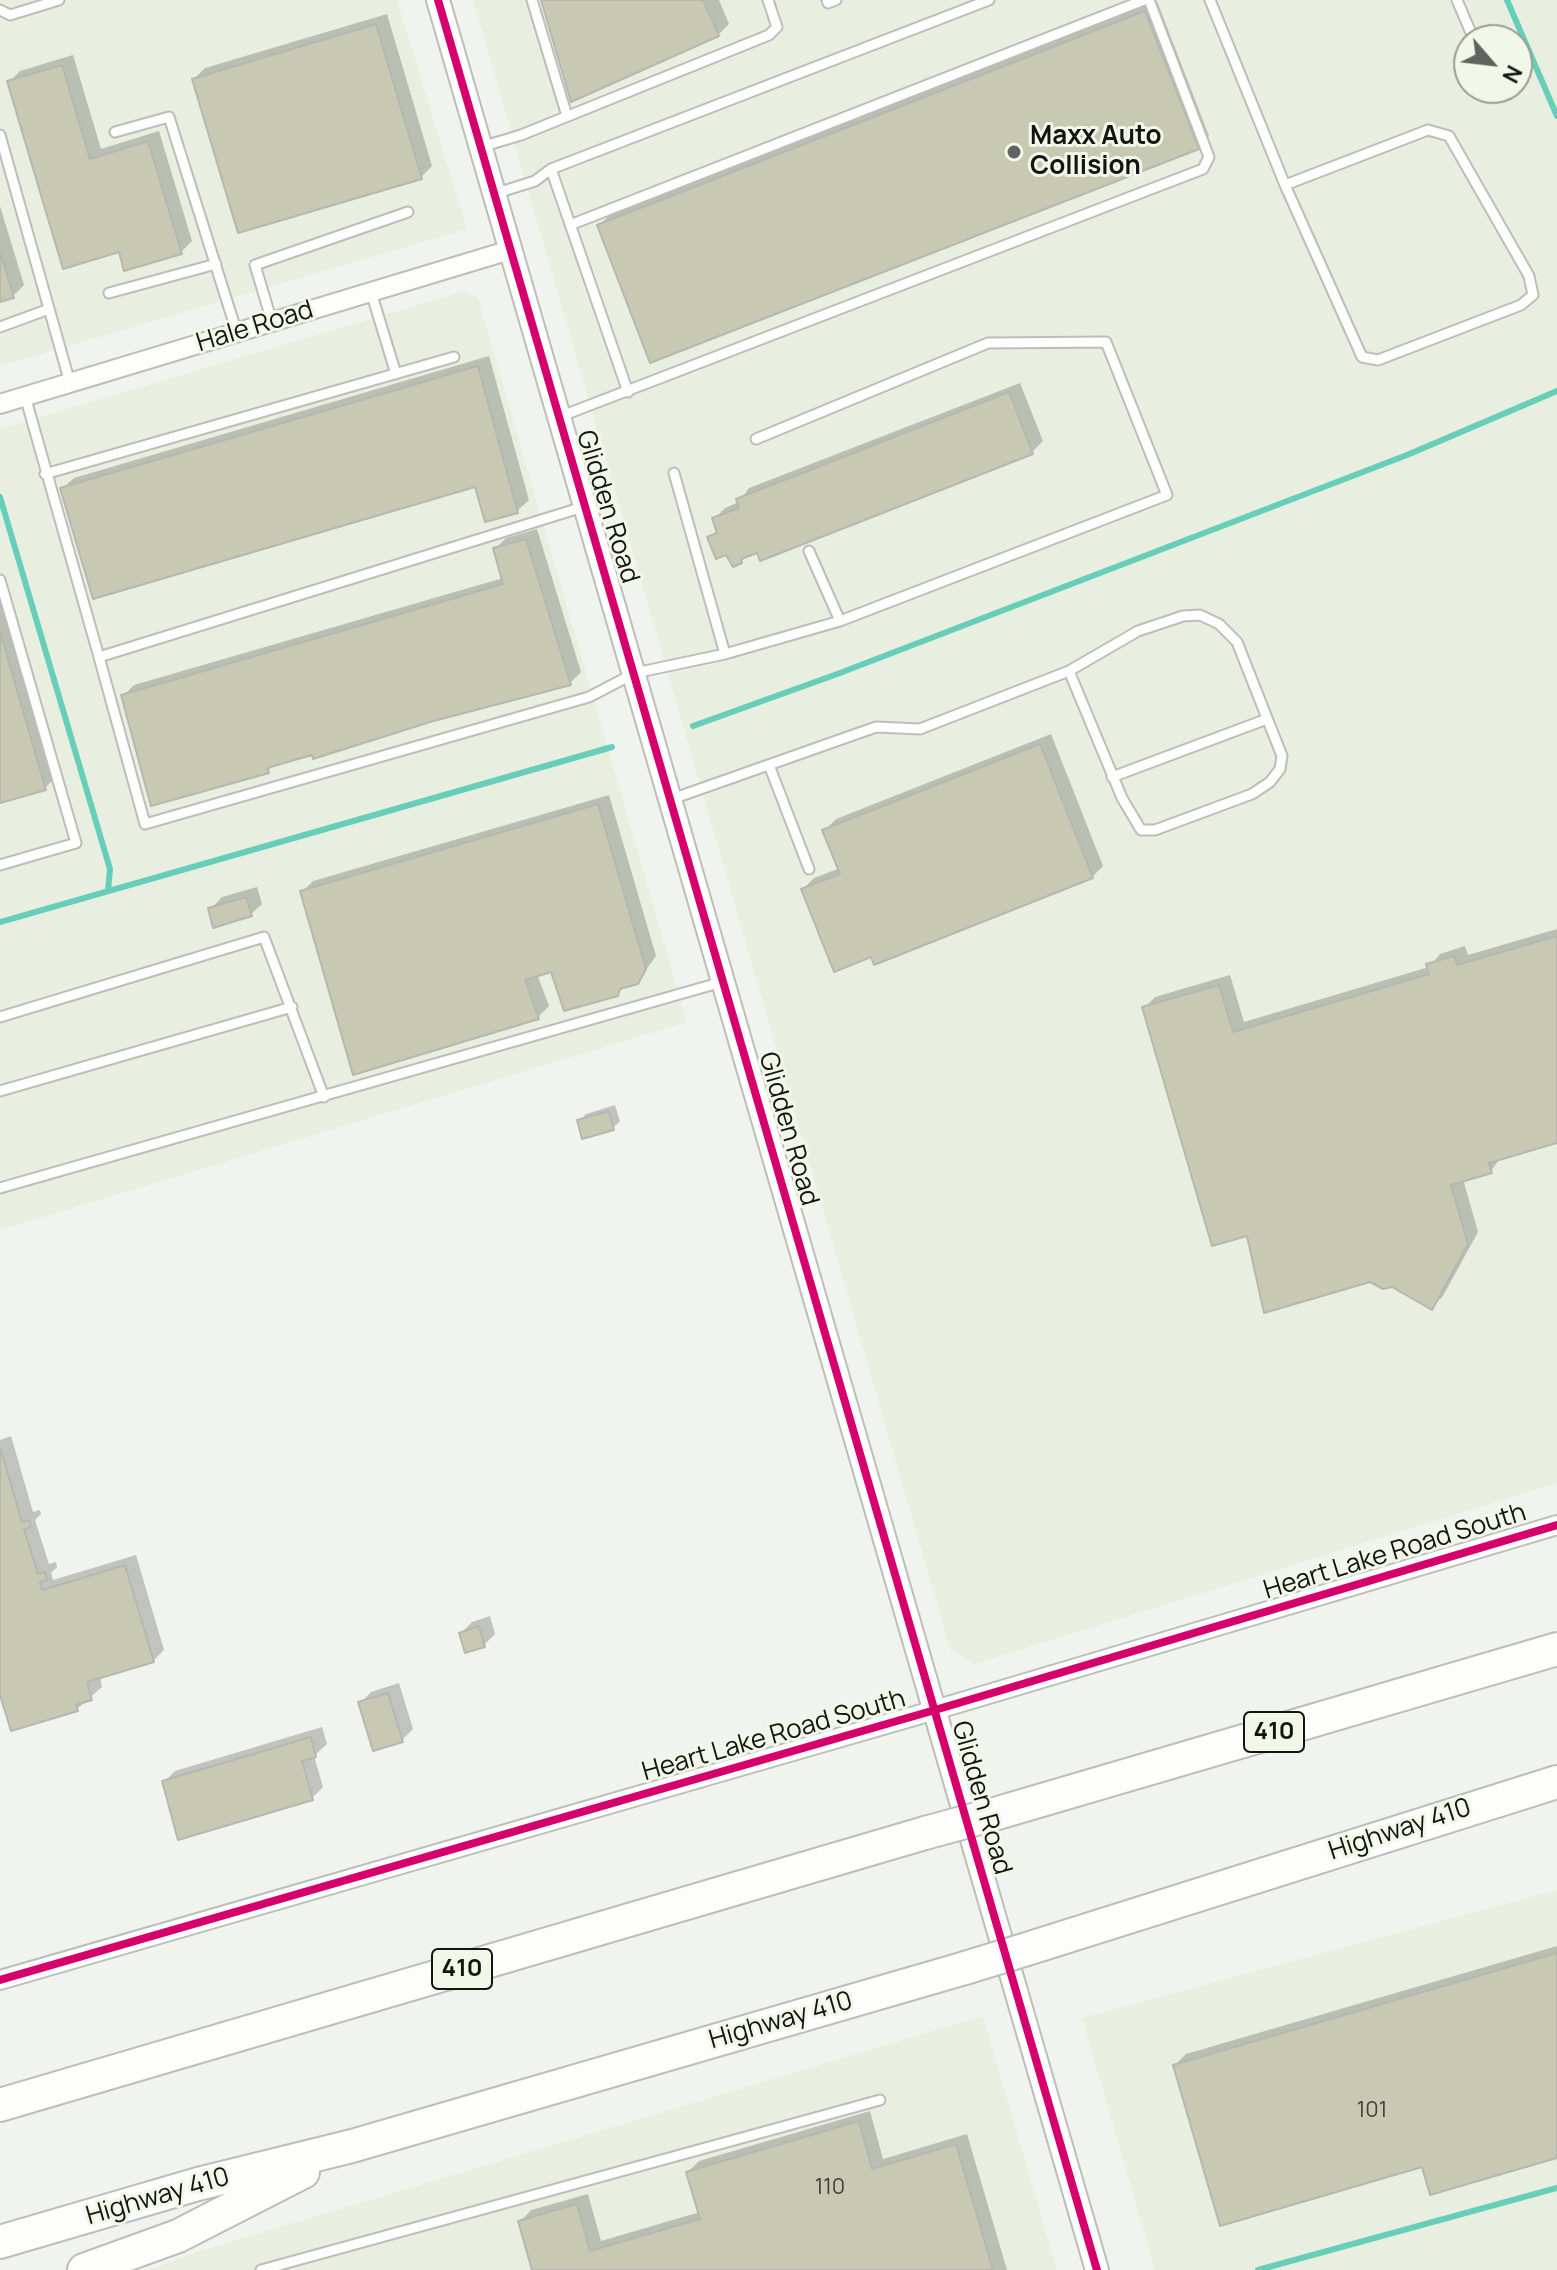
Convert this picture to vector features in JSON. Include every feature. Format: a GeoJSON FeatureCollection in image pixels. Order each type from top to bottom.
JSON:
{"type":"FeatureCollection","features":[{"type":"Feature","properties":{"kind":"highway","name":"410"},"geometry":{"type":"LineString","coordinates":[[0,2105],[1557,1649]]}},
{"type":"Feature","properties":{"kind":"highway","name":"Highway 410"},"geometry":{"type":"LineString","coordinates":[[0,2242],[198,2184],[352,2146],[965,1968],[1557,1782]]}},
{"type":"Feature","properties":{"kind":"highway"},"geometry":{"type":"LineString","coordinates":[[84,2270],[178,2236],[352,2146]]}},
{"type":"Feature","properties":{"kind":"street","name":"Glidden Road"},"geometry":{"type":"LineString","coordinates":[[438,0],[1097,2270]]}},
{"type":"Feature","properties":{"kind":"street","name":"Hale Road"},"geometry":{"type":"LineString","coordinates":[[0,404],[510,250]]}},
{"type":"Feature","properties":{"kind":"street","name":"Heart Lake Road South"},"geometry":{"type":"LineString","coordinates":[[0,1980],[935,1710],[1557,1525]]}},
{"type":"Feature","properties":{"kind":"lane"},"geometry":{"type":"LineString","coordinates":[[0,10],[10,15],[59,0]]}},
{"type":"Feature","properties":{"kind":"lane"},"geometry":{"type":"LineString","coordinates":[[532,0],[567,116]]}},
{"type":"Feature","properties":{"kind":"lane"},"geometry":{"type":"LineString","coordinates":[[481,147],[769,35],[777,27],[768,0]]}},
{"type":"Feature","properties":{"kind":"lane"},"geometry":{"type":"LineString","coordinates":[[827,0],[828,3],[836,0]]}},
{"type":"Feature","properties":{"kind":"lane"},"geometry":{"type":"LineString","coordinates":[[494,194],[535,181],[551,169],[989,0]]}},
{"type":"Feature","properties":{"kind":"lane"},"geometry":{"type":"LineString","coordinates":[[559,417],[1203,169],[1209,157],[1146,0],[570,225]]}},
{"type":"Feature","properties":{"kind":"lane"},"geometry":{"type":"LineString","coordinates":[[1210,0],[1285,185],[1362,357],[1378,360],[1521,305],[1533,295],[1529,276],[1449,136],[1428,130],[1285,185]]}},
{"type":"Feature","properties":{"kind":"lane"},"geometry":{"type":"LineString","coordinates":[[1457,0],[1467,24]]}},
{"type":"Feature","properties":{"kind":"lane"},"geometry":{"type":"LineString","coordinates":[[115,132],[169,117],[237,333]]}},
{"type":"Feature","properties":{"kind":"lane"},"geometry":{"type":"LineString","coordinates":[[0,135],[70,383]]}},
{"type":"Feature","properties":{"kind":"lane"},"geometry":{"type":"LineString","coordinates":[[551,169],[628,392]]}},
{"type":"Feature","properties":{"kind":"lane"},"geometry":{"type":"LineString","coordinates":[[272,322],[255,265],[408,212]]}},
{"type":"Feature","properties":{"kind":"lane"},"geometry":{"type":"LineString","coordinates":[[109,293],[216,264]]}},
{"type":"Feature","properties":{"kind":"lane"},"geometry":{"type":"LineString","coordinates":[[371,292],[396,374]]}},
{"type":"Feature","properties":{"kind":"lane"},"geometry":{"type":"LineString","coordinates":[[0,327],[49,309]]}},
{"type":"Feature","properties":{"kind":"lane"},"geometry":{"type":"LineString","coordinates":[[25,396],[145,824],[589,697],[635,673],[725,654],[840,621],[1167,495],[1106,342],[988,343],[756,439]]}},
{"type":"Feature","properties":{"kind":"lane"},"geometry":{"type":"LineString","coordinates":[[45,474],[454,357]]}},
{"type":"Feature","properties":{"kind":"lane"},"geometry":{"type":"LineString","coordinates":[[674,473],[725,654]]}},
{"type":"Feature","properties":{"kind":"lane"},"geometry":{"type":"LineString","coordinates":[[99,657],[586,506]]}},
{"type":"Feature","properties":{"kind":"lane"},"geometry":{"type":"LineString","coordinates":[[809,551],[840,621]]}},
{"type":"Feature","properties":{"kind":"lane"},"geometry":{"type":"LineString","coordinates":[[0,580],[76,843],[0,865]]}},
{"type":"Feature","properties":{"kind":"lane"},"geometry":{"type":"LineString","coordinates":[[672,799],[876,727],[920,729],[1069,671],[1138,631],[1183,616],[1200,615],[1219,624],[1237,642],[1282,756],[1280,769],[1270,782],[1252,794],[1155,830],[1141,830],[1112,777],[1069,671]]}},
{"type":"Feature","properties":{"kind":"lane"},"geometry":{"type":"LineString","coordinates":[[1112,777],[1267,719]]}},
{"type":"Feature","properties":{"kind":"lane"},"geometry":{"type":"LineString","coordinates":[[769,765],[809,869]]}},
{"type":"Feature","properties":{"kind":"lane"},"geometry":{"type":"LineString","coordinates":[[0,1017],[264,937],[324,1097]]}},
{"type":"Feature","properties":{"kind":"lane"},"geometry":{"type":"LineString","coordinates":[[0,1188],[725,982]]}},
{"type":"Feature","properties":{"kind":"lane"},"geometry":{"type":"LineString","coordinates":[[0,1091],[292,1007]]}},
{"type":"Feature","properties":{"kind":"lane"},"geometry":{"type":"LineString","coordinates":[[261,2270],[880,2100]]}},
{"type":"Feature","properties":{"kind":"shaded area"},"geometry":{"type":"Polygon","coordinates":[[[0,0],[397,0],[467,229],[0,366],[0,0]]]}},
{"type":"Feature","properties":{"kind":"shaded area"},"geometry":{"type":"Polygon","coordinates":[[[473,0],[1557,0],[1557,1483],[974,1664],[950,1649],[473,0]]]}},
{"type":"Feature","properties":{"kind":"shaded area"},"geometry":{"type":"Polygon","coordinates":[[[465,291],[478,298],[687,1022],[0,1230],[0,429],[465,291]]]}},
{"type":"Feature","properties":{"kind":"shaded area"},"geometry":{"type":"Polygon","coordinates":[[[1557,1890],[1557,2270],[1155,2270],[1082,2018],[1557,1890]]]}},
{"type":"Feature","properties":{"kind":"shaded area"},"geometry":{"type":"Polygon","coordinates":[[[983,2016],[1057,2270],[148,2270],[200,2251],[983,2016]]]}},
{"type":"Feature","properties":{"kind":"building"},"geometry":{"type":"Polygon","coordinates":[[[541,0],[703,0],[719,36],[571,102],[541,0]]]}},
{"type":"Feature","properties":{"kind":"building"},"geometry":{"type":"Polygon","coordinates":[[[1145,11],[1199,149],[650,363],[597,225],[1145,11]]]}},
{"type":"Feature","properties":{"kind":"building"},"geometry":{"type":"Polygon","coordinates":[[[376,24],[422,179],[238,233],[192,79],[376,24]]]}},
{"type":"Feature","properties":{"kind":"building"},"geometry":{"type":"Polygon","coordinates":[[[62,65],[90,159],[148,141],[182,254],[124,271],[119,252],[63,269],[7,81],[62,65]]]}},
{"type":"Feature","properties":{"kind":"building"},"geometry":{"type":"Polygon","coordinates":[[[0,252],[14,298],[0,302],[0,252]]]}},
{"type":"Feature","properties":{"kind":"building"},"geometry":{"type":"Polygon","coordinates":[[[478,366],[518,513],[485,522],[475,487],[93,599],[60,488],[478,366]]]}},
{"type":"Feature","properties":{"kind":"building"},"geometry":{"type":"Polygon","coordinates":[[[1009,392],[1033,454],[760,561],[757,553],[741,559],[742,563],[733,567],[726,555],[716,559],[707,537],[717,533],[712,518],[739,508],[736,499],[1009,392]]]}},
{"type":"Feature","properties":{"kind":"building"},"geometry":{"type":"Polygon","coordinates":[[[526,539],[571,685],[430,722],[313,759],[312,755],[267,768],[269,773],[151,806],[121,695],[503,584],[493,548],[526,539]]]}},
{"type":"Feature","properties":{"kind":"building"},"geometry":{"type":"Polygon","coordinates":[[[0,632],[46,790],[0,803],[0,632]]]}},
{"type":"Feature","properties":{"kind":"building"},"geometry":{"type":"Polygon","coordinates":[[[1040,744],[1093,878],[874,965],[871,957],[834,972],[801,889],[840,874],[822,830],[1040,744]]]}},
{"type":"Feature","properties":{"kind":"building"},"geometry":{"type":"Polygon","coordinates":[[[598,804],[646,969],[638,984],[620,989],[618,996],[564,1011],[551,972],[525,980],[539,1019],[353,1075],[300,891],[598,804]]]}},
{"type":"Feature","properties":{"kind":"building"},"geometry":{"type":"Polygon","coordinates":[[[246,897],[252,916],[213,928],[208,908],[246,897]]]}},
{"type":"Feature","properties":{"kind":"building"},"geometry":{"type":"Polygon","coordinates":[[[1557,936],[1557,1143],[1489,1163],[1492,1173],[1451,1185],[1468,1244],[1432,1310],[1392,1287],[1383,1289],[1370,1282],[1264,1313],[1247,1236],[1212,1246],[1142,1007],[1219,985],[1233,1032],[1429,974],[1426,964],[1454,956],[1457,965],[1557,936]]]}},
{"type":"Feature","properties":{"kind":"building"},"geometry":{"type":"Polygon","coordinates":[[[609,1111],[614,1130],[582,1139],[577,1120],[609,1111]]]}},
{"type":"Feature","properties":{"kind":"building"},"geometry":{"type":"Polygon","coordinates":[[[0,1447],[22,1522],[29,1520],[31,1527],[24,1529],[38,1574],[45,1572],[47,1580],[40,1582],[42,1590],[125,1565],[154,1662],[87,1682],[92,1700],[76,1705],[78,1711],[11,1731],[0,1695],[0,1447]]]}},
{"type":"Feature","properties":{"kind":"building"},"geometry":{"type":"Polygon","coordinates":[[[479,1626],[485,1647],[465,1653],[459,1633],[479,1626]]]}},
{"type":"Feature","properties":{"kind":"building"},"geometry":{"type":"Polygon","coordinates":[[[388,1693],[403,1742],[373,1751],[358,1702],[388,1693]]]}},
{"type":"Feature","properties":{"kind":"building"},"geometry":{"type":"Polygon","coordinates":[[[311,1737],[316,1757],[302,1761],[313,1800],[178,1840],[162,1781],[311,1737]]]}},
{"type":"Feature","properties":{"kind":"building"},"geometry":{"type":"Polygon","coordinates":[[[1557,1953],[1557,2158],[1430,2195],[1422,2167],[1220,2226],[1173,2065],[1557,1953]]]}},
{"type":"Feature","properties":{"kind":"building"},"geometry":{"type":"Polygon","coordinates":[[[859,2121],[872,2169],[956,2144],[993,2270],[532,2270],[518,2221],[577,2204],[590,2251],[700,2219],[686,2172],[859,2121]]]}},
{"type":"Feature","properties":{"kind":"waterway"},"geometry":{"type":"LineString","coordinates":[[1507,0],[1557,116]]}},
{"type":"Feature","properties":{"kind":"waterway"},"geometry":{"type":"LineString","coordinates":[[693,726],[840,673],[1407,455],[1557,391]]}},
{"type":"Feature","properties":{"kind":"waterway"},"geometry":{"type":"LineString","coordinates":[[0,497],[110,869],[108,891]]}},
{"type":"Feature","properties":{"kind":"waterway"},"geometry":{"type":"LineString","coordinates":[[0,922],[612,747]]}},
{"type":"Feature","properties":{"kind":"waterway"},"geometry":{"type":"LineString","coordinates":[[1258,2270],[1557,2188]]}},
{"type":"Feature","properties":{"kind":"cycle path"},"geometry":{"type":"LineString","coordinates":[[438,0],[1097,2270]]}},
{"type":"Feature","properties":{"kind":"cycle path"},"geometry":{"type":"LineString","coordinates":[[0,1980],[935,1710],[1557,1525]]}},
{"type":"Feature","properties":{"kind":"place","name":"Maxx Auto Collision"},"geometry":{"type":"Point","coordinates":[1014,152]}}]}
